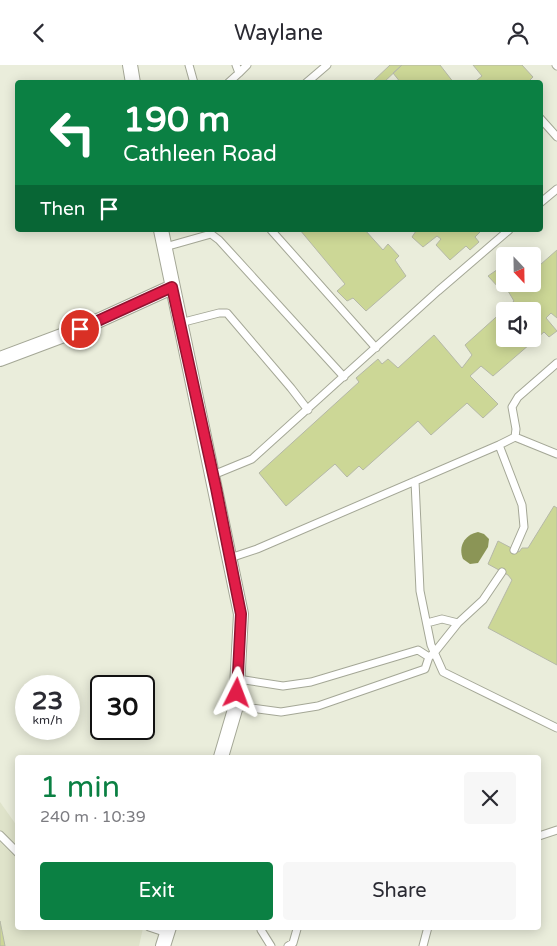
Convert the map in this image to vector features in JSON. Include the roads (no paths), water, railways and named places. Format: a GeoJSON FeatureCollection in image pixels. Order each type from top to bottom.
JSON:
{"type":"FeatureCollection","features":[{"type":"Feature","properties":{"kind":"street"},"geometry":{"type":"LineString","coordinates":[[130,65],[132,80]]}},
{"type":"Feature","properties":{"kind":"street"},"geometry":{"type":"LineString","coordinates":[[161,232],[241,614],[236,706],[222,755]]}},
{"type":"Feature","properties":{"kind":"street"},"geometry":{"type":"LineString","coordinates":[[0,359],[80,329],[172,287]]}},
{"type":"Feature","properties":{"kind":"lane"},"geometry":{"type":"LineString","coordinates":[[189,65],[193,80]]}},
{"type":"Feature","properties":{"kind":"lane"},"geometry":{"type":"LineString","coordinates":[[236,65],[239,73]]}},
{"type":"Feature","properties":{"kind":"lane"},"geometry":{"type":"LineString","coordinates":[[231,80],[247,65]]}},
{"type":"Feature","properties":{"kind":"lane"},"geometry":{"type":"LineString","coordinates":[[310,80],[327,65]]}},
{"type":"Feature","properties":{"kind":"lane"},"geometry":{"type":"LineString","coordinates":[[543,122],[557,137]]}},
{"type":"Feature","properties":{"kind":"lane"},"geometry":{"type":"LineString","coordinates":[[543,201],[557,189]]}},
{"type":"Feature","properties":{"kind":"lane"},"geometry":{"type":"LineString","coordinates":[[164,247],[212,232],[344,377]]}},
{"type":"Feature","properties":{"kind":"lane"},"geometry":{"type":"LineString","coordinates":[[274,232],[376,348]]}},
{"type":"Feature","properties":{"kind":"lane"},"geometry":{"type":"LineString","coordinates":[[213,475],[252,459],[507,232]]}},
{"type":"Feature","properties":{"kind":"lane"},"geometry":{"type":"LineString","coordinates":[[180,323],[219,313],[227,313],[308,409]]}},
{"type":"Feature","properties":{"kind":"lane"},"geometry":{"type":"LineString","coordinates":[[515,437],[516,429],[512,407],[518,397],[557,363]]}},
{"type":"Feature","properties":{"kind":"lane"},"geometry":{"type":"LineString","coordinates":[[230,558],[257,549],[515,437],[557,455]]}},
{"type":"Feature","properties":{"kind":"lane"},"geometry":{"type":"LineString","coordinates":[[499,445],[522,505],[524,527],[514,550]]}},
{"type":"Feature","properties":{"kind":"lane"},"geometry":{"type":"LineString","coordinates":[[415,481],[420,591],[432,655],[443,672],[557,728]]}},
{"type":"Feature","properties":{"kind":"lane"},"geometry":{"type":"LineString","coordinates":[[236,706],[281,712],[318,706],[425,669],[432,655],[458,623],[483,600],[502,572]]}},
{"type":"Feature","properties":{"kind":"lane"},"geometry":{"type":"LineString","coordinates":[[427,623],[442,619],[458,623]]}},
{"type":"Feature","properties":{"kind":"lane"},"geometry":{"type":"LineString","coordinates":[[238,679],[283,687],[315,681],[418,650],[432,655]]}},
{"type":"Feature","properties":{"kind":"lane"},"geometry":{"type":"LineString","coordinates":[[541,835],[557,830]]}},
{"type":"Feature","properties":{"kind":"lane"},"geometry":{"type":"LineString","coordinates":[[0,835],[15,850]]}},
{"type":"Feature","properties":{"kind":"lane"},"geometry":{"type":"LineString","coordinates":[[261,930],[271,946]]}},
{"type":"Feature","properties":{"kind":"lane"},"geometry":{"type":"LineString","coordinates":[[288,946],[293,943],[297,930]]}},
{"type":"Feature","properties":{"kind":"lane"},"geometry":{"type":"LineString","coordinates":[[423,946],[427,930]]}}]}
